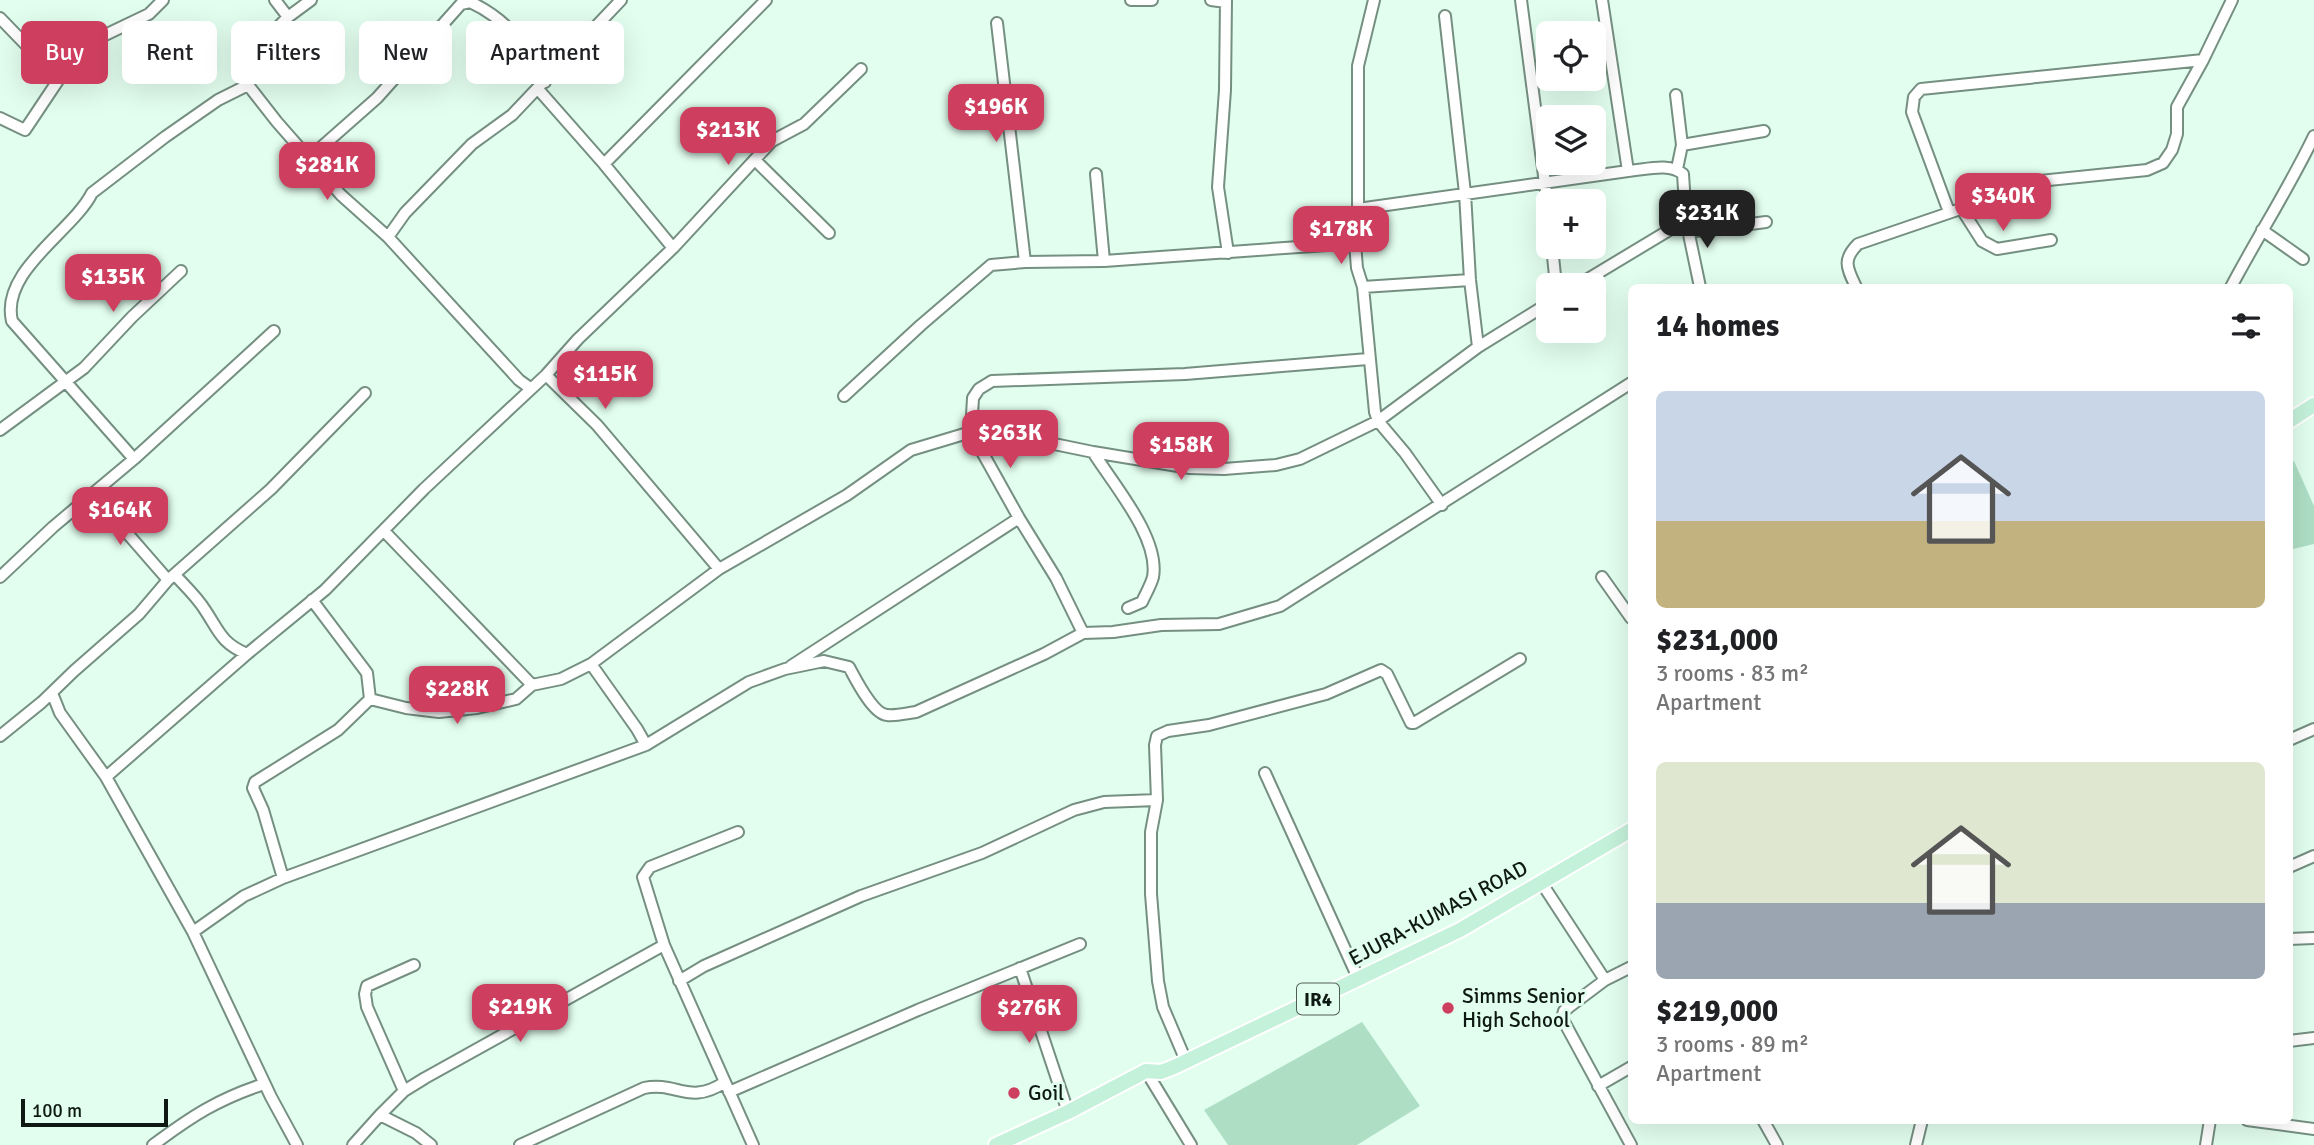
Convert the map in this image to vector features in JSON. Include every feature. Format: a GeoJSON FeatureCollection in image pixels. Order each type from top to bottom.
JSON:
{"type":"FeatureCollection","features":[{"type":"Feature","properties":{"kind":"main road"},"geometry":{"type":"LineString","coordinates":[[2293,419],[2312,410]]}},
{"type":"Feature","properties":{"kind":"main road","name":"EJURA-KUMASI ROAD"},"geometry":{"type":"LineString","coordinates":[[996,1145],[1068,1112],[1146,1071],[1161,1072],[1186,1061],[1460,930],[1628,832]]}},
{"type":"Feature","properties":{"kind":"street"},"geometry":{"type":"LineString","coordinates":[[108,34],[149,14],[163,0]]}},
{"type":"Feature","properties":{"kind":"street"},"geometry":{"type":"LineString","coordinates":[[275,0],[288,17]]}},
{"type":"Feature","properties":{"kind":"street"},"geometry":{"type":"LineString","coordinates":[[134,459],[12,321],[9,303],[17,281],[42,249],[86,205],[92,193],[186,122],[218,100],[248,85],[261,44],[288,17],[311,0]]}},
{"type":"Feature","properties":{"kind":"street"},"geometry":{"type":"LineString","coordinates":[[388,237],[405,213],[472,144],[512,115],[621,0]]}},
{"type":"Feature","properties":{"kind":"street"},"geometry":{"type":"LineString","coordinates":[[604,164],[766,0]]}},
{"type":"Feature","properties":{"kind":"street"},"geometry":{"type":"LineString","coordinates":[[1131,0],[1152,0]]}},
{"type":"Feature","properties":{"kind":"street"},"geometry":{"type":"LineString","coordinates":[[1210,0],[1226,1],[1225,90],[1218,187],[1228,253]]}},
{"type":"Feature","properties":{"kind":"street"},"geometry":{"type":"LineString","coordinates":[[1374,0],[1357,66],[1358,209],[1355,243],[1357,268],[1363,287],[1368,359],[1378,421],[1442,505]]}},
{"type":"Feature","properties":{"kind":"street"},"geometry":{"type":"LineString","coordinates":[[1521,0],[1547,189]]}},
{"type":"Feature","properties":{"kind":"street"},"geometry":{"type":"LineString","coordinates":[[1602,0],[1628,171]]}},
{"type":"Feature","properties":{"kind":"street"},"geometry":{"type":"LineString","coordinates":[[1854,284],[1847,269],[1849,254],[1858,244],[1978,203],[2010,184],[2147,170],[2163,163],[2172,150],[2177,134],[2177,107],[2232,0]]}},
{"type":"Feature","properties":{"kind":"street"},"geometry":{"type":"LineString","coordinates":[[309,158],[377,98],[461,4],[470,2],[484,8],[518,35],[532,55],[541,85],[673,248]]}},
{"type":"Feature","properties":{"kind":"street"},"geometry":{"type":"LineString","coordinates":[[1445,16],[1465,192],[1478,347]]}},
{"type":"Feature","properties":{"kind":"street"},"geometry":{"type":"LineString","coordinates":[[0,18],[21,40]]}},
{"type":"Feature","properties":{"kind":"street"},"geometry":{"type":"LineString","coordinates":[[997,23],[1025,262]]}},
{"type":"Feature","properties":{"kind":"street"},"geometry":{"type":"LineString","coordinates":[[1949,212],[1912,112],[1914,97],[1922,89],[2203,60]]}},
{"type":"Feature","properties":{"kind":"street"},"geometry":{"type":"LineString","coordinates":[[106,777],[312,600],[673,248],[772,141],[804,124],[860,69]]}},
{"type":"Feature","properties":{"kind":"street"},"geometry":{"type":"LineString","coordinates":[[0,118],[25,130],[56,84]]}},
{"type":"Feature","properties":{"kind":"street"},"geometry":{"type":"LineString","coordinates":[[248,85],[341,195],[388,237],[519,380],[530,388]]}},
{"type":"Feature","properties":{"kind":"street"},"geometry":{"type":"LineString","coordinates":[[1676,94],[1682,145],[1677,169]]}},
{"type":"Feature","properties":{"kind":"street"},"geometry":{"type":"LineString","coordinates":[[1682,145],[1764,131]]}},
{"type":"Feature","properties":{"kind":"street"},"geometry":{"type":"LineString","coordinates":[[2233,284],[2295,175],[2314,136]]}},
{"type":"Feature","properties":{"kind":"street"},"geometry":{"type":"LineString","coordinates":[[755,160],[830,233]]}},
{"type":"Feature","properties":{"kind":"street"},"geometry":{"type":"LineString","coordinates":[[1358,209],[1465,192],[1669,167],[1683,174],[1686,220],[1699,284]]}},
{"type":"Feature","properties":{"kind":"street"},"geometry":{"type":"LineString","coordinates":[[1096,174],[1104,261]]}},
{"type":"Feature","properties":{"kind":"street"},"geometry":{"type":"LineString","coordinates":[[1961,208],[1982,241],[1997,249],[2051,240]]}},
{"type":"Feature","properties":{"kind":"street"},"geometry":{"type":"LineString","coordinates":[[1598,273],[1686,220]]}},
{"type":"Feature","properties":{"kind":"street"},"geometry":{"type":"LineString","coordinates":[[1688,232],[1766,222]]}},
{"type":"Feature","properties":{"kind":"street"},"geometry":{"type":"LineString","coordinates":[[2262,230],[2303,259]]}},
{"type":"Feature","properties":{"kind":"street"},"geometry":{"type":"LineString","coordinates":[[844,396],[991,265],[1104,261],[1355,243]]}},
{"type":"Feature","properties":{"kind":"street"},"geometry":{"type":"LineString","coordinates":[[0,430],[85,368],[132,317],[181,271]]}},
{"type":"Feature","properties":{"kind":"street"},"geometry":{"type":"LineString","coordinates":[[1363,287],[1471,280]]}},
{"type":"Feature","properties":{"kind":"street"},"geometry":{"type":"LineString","coordinates":[[370,699],[439,712],[477,708],[516,699],[532,685],[561,679],[591,664],[719,569],[847,495],[911,450],[971,432],[1001,433],[1190,468],[1224,469],[1276,465],[1300,459],[1378,421],[1478,347],[1536,311]]}},
{"type":"Feature","properties":{"kind":"street"},"geometry":{"type":"LineString","coordinates":[[0,577],[52,527],[94,495],[274,331]]}},
{"type":"Feature","properties":{"kind":"street"},"geometry":{"type":"LineString","coordinates":[[1083,633],[1056,578],[1018,518],[971,432],[973,398],[979,389],[992,381],[1185,374],[1368,359]]}},
{"type":"Feature","properties":{"kind":"street"},"geometry":{"type":"LineString","coordinates":[[546,374],[597,425],[719,569]]}},
{"type":"Feature","properties":{"kind":"street"},"geometry":{"type":"LineString","coordinates":[[193,932],[244,897],[284,878],[646,745],[749,682],[785,669],[824,661],[849,667],[878,712],[899,715],[916,712],[1044,654],[1083,633],[1161,625],[1219,624],[1280,606],[1628,385]]}},
{"type":"Feature","properties":{"kind":"street"},"geometry":{"type":"LineString","coordinates":[[0,736],[52,694],[139,614],[172,577],[271,489],[365,393]]}},
{"type":"Feature","properties":{"kind":"street"},"geometry":{"type":"LineString","coordinates":[[1093,452],[1144,527],[1151,554],[1153,577],[1142,602],[1128,608]]}},
{"type":"Feature","properties":{"kind":"street"},"geometry":{"type":"LineString","coordinates":[[94,495],[205,608],[218,633],[232,648],[247,654]]}},
{"type":"Feature","properties":{"kind":"street"},"geometry":{"type":"LineString","coordinates":[[785,669],[1018,518]]}},
{"type":"Feature","properties":{"kind":"street"},"geometry":{"type":"LineString","coordinates":[[384,531],[532,685]]}},
{"type":"Feature","properties":{"kind":"street"},"geometry":{"type":"LineString","coordinates":[[1602,577],[1628,614]]}},
{"type":"Feature","properties":{"kind":"street"},"geometry":{"type":"LineString","coordinates":[[312,600],[367,673],[370,699]]}},
{"type":"Feature","properties":{"kind":"street"},"geometry":{"type":"LineString","coordinates":[[1186,1061],[1163,1007],[1158,981],[1151,894],[1151,844],[1157,800],[1157,736],[1168,731],[1209,725],[1326,694],[1381,670],[1387,674],[1411,723],[1414,723],[1520,659]]}},
{"type":"Feature","properties":{"kind":"street"},"geometry":{"type":"LineString","coordinates":[[591,664],[646,745]]}},
{"type":"Feature","properties":{"kind":"street"},"geometry":{"type":"LineString","coordinates":[[52,694],[60,713],[106,777],[193,932],[264,1084],[297,1145]]}},
{"type":"Feature","properties":{"kind":"street"},"geometry":{"type":"LineString","coordinates":[[284,878],[263,810],[253,788],[256,782],[338,730],[370,699]]}},
{"type":"Feature","properties":{"kind":"street"},"geometry":{"type":"LineString","coordinates":[[2293,738],[2314,729]]}},
{"type":"Feature","properties":{"kind":"street"},"geometry":{"type":"LineString","coordinates":[[1265,773],[1359,980]]}},
{"type":"Feature","properties":{"kind":"street"},"geometry":{"type":"LineString","coordinates":[[679,981],[705,966],[861,896],[982,853],[1074,810],[1104,802],[1157,800]]}},
{"type":"Feature","properties":{"kind":"street"},"geometry":{"type":"LineString","coordinates":[[738,832],[650,867],[643,877],[664,945],[753,1145]]}},
{"type":"Feature","properties":{"kind":"street"},"geometry":{"type":"LineString","coordinates":[[2293,865],[2314,856]]}},
{"type":"Feature","properties":{"kind":"street"},"geometry":{"type":"LineString","coordinates":[[1541,882],[1605,980]]}},
{"type":"Feature","properties":{"kind":"street"},"geometry":{"type":"LineString","coordinates":[[2293,939],[2314,938]]}},
{"type":"Feature","properties":{"kind":"street"},"geometry":{"type":"LineString","coordinates":[[520,1145],[644,1088],[654,1086],[686,1093],[701,1093],[727,1087],[1080,944]]}},
{"type":"Feature","properties":{"kind":"street"},"geometry":{"type":"LineString","coordinates":[[353,1145],[404,1091],[664,945]]}},
{"type":"Feature","properties":{"kind":"street"},"geometry":{"type":"LineString","coordinates":[[404,1091],[365,994],[368,986],[379,979],[414,965]]}},
{"type":"Feature","properties":{"kind":"street"},"geometry":{"type":"LineString","coordinates":[[1020,968],[1068,1112]]}},
{"type":"Feature","properties":{"kind":"street"},"geometry":{"type":"LineString","coordinates":[[1628,968],[1605,980],[1564,1011],[1562,1018],[1631,1145]]}},
{"type":"Feature","properties":{"kind":"street"},"geometry":{"type":"LineString","coordinates":[[2293,1041],[2314,1038]]}},
{"type":"Feature","properties":{"kind":"street"},"geometry":{"type":"LineString","coordinates":[[1598,1086],[1628,1069]]}},
{"type":"Feature","properties":{"kind":"street"},"geometry":{"type":"LineString","coordinates":[[1146,1071],[1191,1145]]}},
{"type":"Feature","properties":{"kind":"street"},"geometry":{"type":"LineString","coordinates":[[153,1145],[209,1106],[230,1095],[264,1084]]}},
{"type":"Feature","properties":{"kind":"street"},"geometry":{"type":"LineString","coordinates":[[380,1115],[416,1133],[431,1145]]}},
{"type":"Feature","properties":{"kind":"street"},"geometry":{"type":"LineString","coordinates":[[1765,1124],[1777,1145]]}},
{"type":"Feature","properties":{"kind":"street"},"geometry":{"type":"LineString","coordinates":[[1916,1145],[1921,1124]]}},
{"type":"Feature","properties":{"kind":"street"},"geometry":{"type":"LineString","coordinates":[[2206,1145],[2209,1124]]}},
{"type":"Feature","properties":{"kind":"street"},"geometry":{"type":"LineString","coordinates":[[2277,1124],[2314,1129]]}},
{"type":"Feature","properties":{"kind":"green space"},"geometry":{"type":"Polygon","coordinates":[[[2293,461],[2314,506],[2314,544],[2293,549],[2293,461]]]}},
{"type":"Feature","properties":{"kind":"green space"},"geometry":{"type":"Polygon","coordinates":[[[1362,1022],[1420,1106],[1357,1145],[1228,1145],[1204,1110],[1362,1022]]]}},
{"type":"Feature","properties":{"kind":"place","name":"Simms Senior High School"},"geometry":{"type":"Point","coordinates":[1448,1008]}},
{"type":"Feature","properties":{"kind":"place","name":"Goil"},"geometry":{"type":"Point","coordinates":[1014,1093]}}]}
